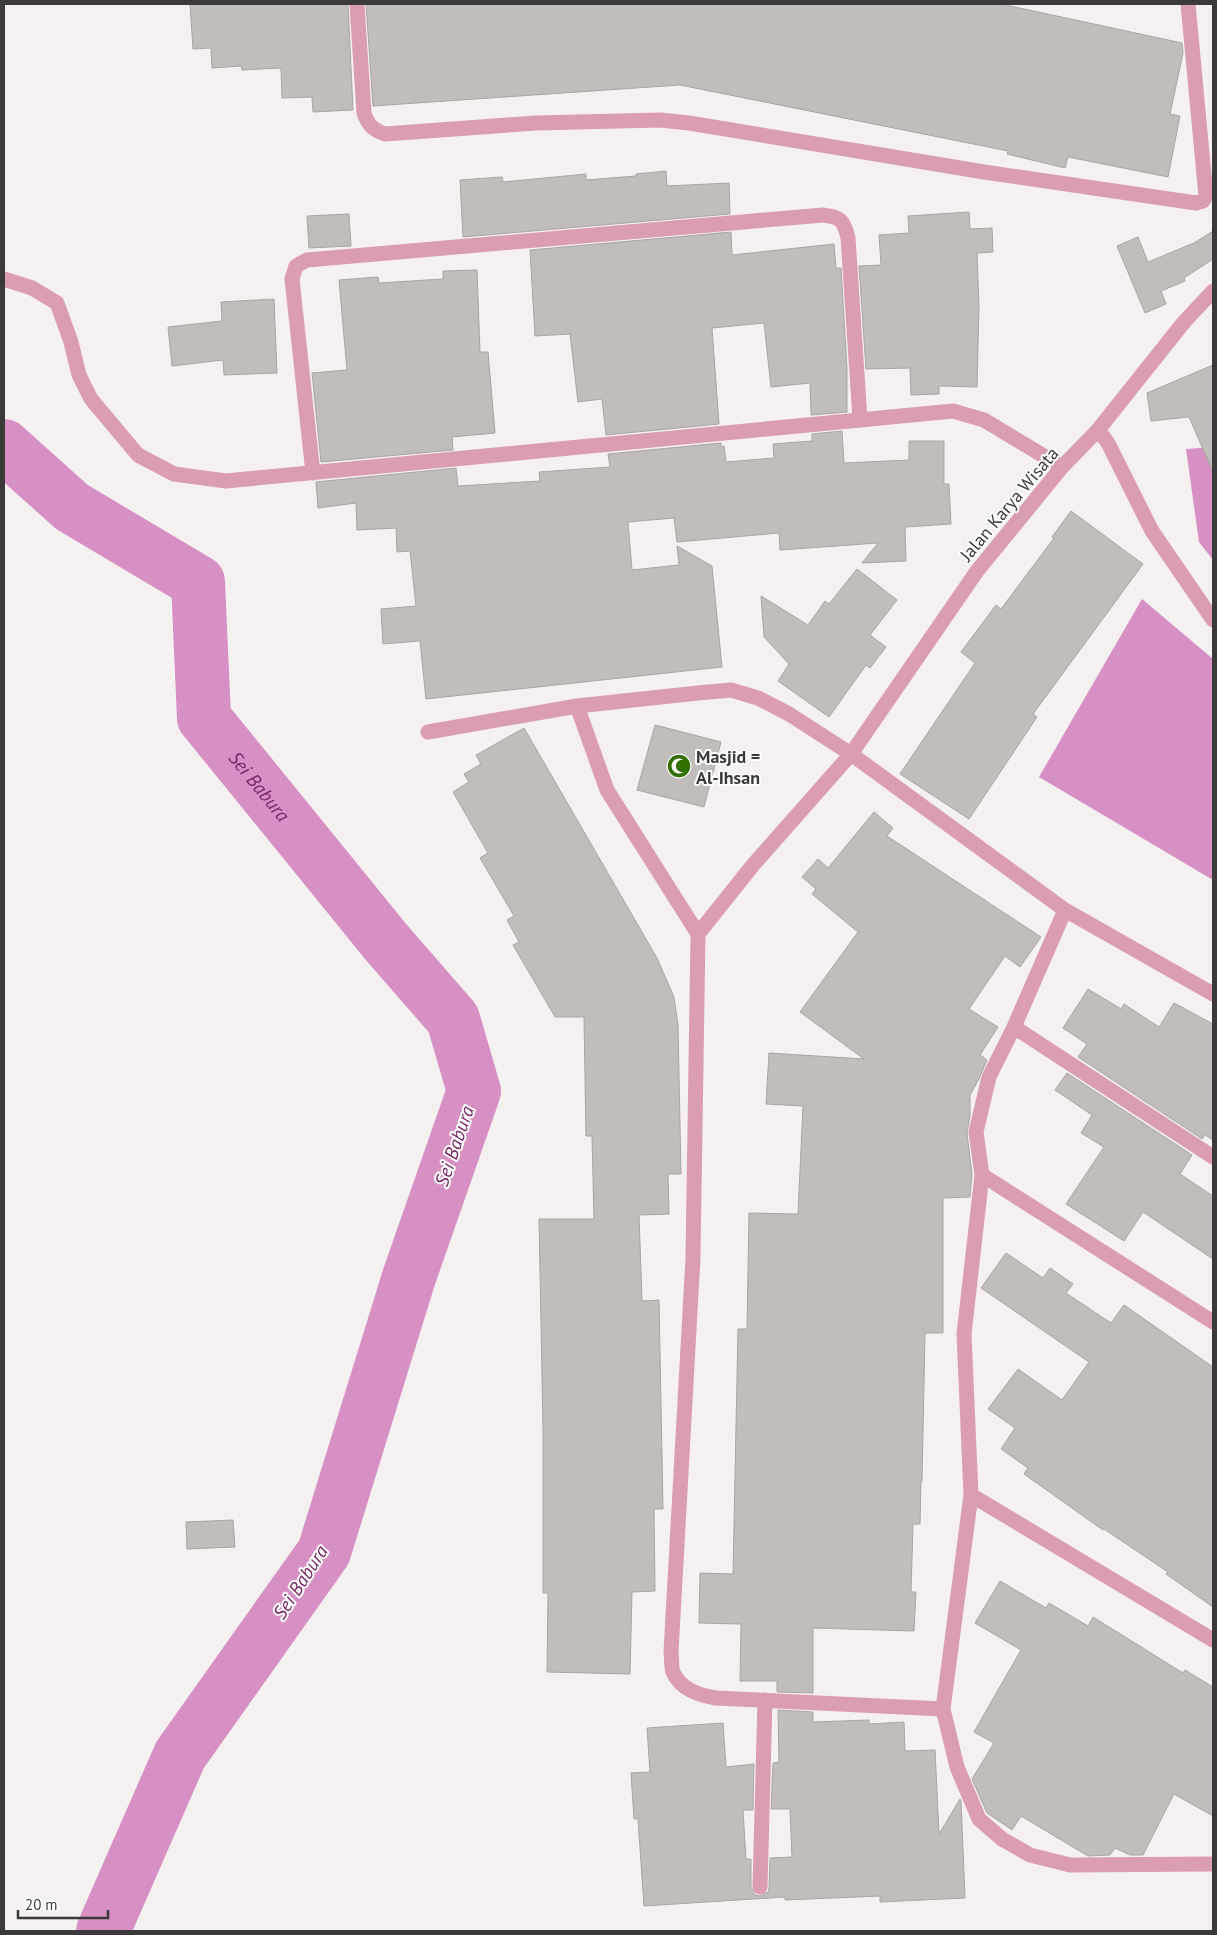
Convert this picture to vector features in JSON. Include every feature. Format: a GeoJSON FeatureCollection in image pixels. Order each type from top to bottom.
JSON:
{"type":"FeatureCollection","features":[{"type":"Feature","properties":{"kind":"street"},"geometry":{"type":"LineString","coordinates":[[357,4],[364,113],[367,123],[375,130],[385,134],[536,123],[660,120],[984,172],[1196,203],[1202,201],[1206,196],[1188,4]]}},
{"type":"Feature","properties":{"kind":"street"},"geometry":{"type":"LineString","coordinates":[[313,473],[292,279],[296,266],[308,260],[823,215],[834,216],[845,224],[848,238],[860,419]]}},
{"type":"Feature","properties":{"kind":"street"},"geometry":{"type":"LineString","coordinates":[[4,279],[32,288],[57,303],[71,342],[79,375],[91,399],[138,455],[174,474],[226,480],[313,473],[954,411],[984,420],[1062,467]]}},
{"type":"Feature","properties":{"kind":"street","name":"Jalan Karya Wisata"},"geometry":{"type":"LineString","coordinates":[[698,934],[754,865],[851,754],[977,571],[1062,467],[1098,430],[1184,322],[1213,291]]}},
{"type":"Feature","properties":{"kind":"street"},"geometry":{"type":"LineString","coordinates":[[1098,430],[1108,443],[1152,530],[1213,620]]}},
{"type":"Feature","properties":{"kind":"street"},"geometry":{"type":"LineString","coordinates":[[428,732],[577,706],[731,690],[758,698],[788,714],[851,754],[1066,910],[1213,994]]}},
{"type":"Feature","properties":{"kind":"street"},"geometry":{"type":"LineString","coordinates":[[577,706],[607,790],[698,934],[693,1258],[671,1652],[673,1672],[680,1682],[695,1694],[716,1698],[943,1709]]}},
{"type":"Feature","properties":{"kind":"street"},"geometry":{"type":"LineString","coordinates":[[1066,910],[1014,1027],[989,1077],[976,1132],[982,1175],[964,1334],[971,1495],[943,1709],[957,1767],[979,1819],[1002,1839],[1030,1855],[1070,1865],[1213,1864]]}},
{"type":"Feature","properties":{"kind":"street"},"geometry":{"type":"LineString","coordinates":[[1014,1027],[1213,1157]]}},
{"type":"Feature","properties":{"kind":"street"},"geometry":{"type":"LineString","coordinates":[[982,1175],[1213,1322]]}},
{"type":"Feature","properties":{"kind":"street"},"geometry":{"type":"LineString","coordinates":[[971,1495],[1213,1640]]}},
{"type":"Feature","properties":{"kind":"street"},"geometry":{"type":"LineString","coordinates":[[760,1887],[765,1700]]}},
{"type":"Feature","properties":{"kind":"shaded area"},"geometry":{"type":"Polygon","coordinates":[[[1213,447],[1213,560],[1199,542],[1186,449],[1213,447]]]}},
{"type":"Feature","properties":{"kind":"shaded area"},"geometry":{"type":"Polygon","coordinates":[[[1142,599],[1213,659],[1213,880],[1039,777],[1142,599]]]}},
{"type":"Feature","properties":{"kind":"building"},"geometry":{"type":"Polygon","coordinates":[[[190,4],[348,4],[353,110],[313,112],[312,97],[282,98],[281,68],[242,70],[241,66],[212,68],[211,48],[193,49],[190,4]]]}},
{"type":"Feature","properties":{"kind":"building"},"geometry":{"type":"Polygon","coordinates":[[[366,4],[1001,4],[1182,43],[1183,53],[1170,114],[1180,116],[1168,177],[1068,157],[1065,168],[1007,154],[1008,151],[680,85],[373,106],[366,4]]]}},
{"type":"Feature","properties":{"kind":"building"},"geometry":{"type":"Polygon","coordinates":[[[666,171],[667,186],[729,183],[730,214],[463,237],[460,180],[502,177],[503,182],[586,174],[586,180],[636,176],[636,174],[666,171]]]}},
{"type":"Feature","properties":{"kind":"building"},"geometry":{"type":"Polygon","coordinates":[[[969,212],[970,229],[992,228],[993,252],[977,253],[979,306],[977,387],[939,386],[939,394],[911,395],[910,368],[866,369],[859,266],[881,265],[879,235],[909,233],[908,216],[969,212]]]}},
{"type":"Feature","properties":{"kind":"building"},"geometry":{"type":"Polygon","coordinates":[[[349,214],[351,246],[309,248],[307,216],[349,214]]]}},
{"type":"Feature","properties":{"kind":"building"},"geometry":{"type":"Polygon","coordinates":[[[1213,231],[1213,259],[1184,278],[1185,281],[1161,291],[1166,304],[1145,313],[1117,246],[1138,237],[1148,262],[1194,243],[1213,231]]]}},
{"type":"Feature","properties":{"kind":"building"},"geometry":{"type":"Polygon","coordinates":[[[731,232],[732,255],[834,244],[836,268],[841,268],[847,369],[847,412],[811,415],[810,383],[771,387],[764,323],[712,328],[719,424],[606,435],[602,399],[578,402],[570,334],[535,336],[530,250],[731,232]]]}},
{"type":"Feature","properties":{"kind":"building"},"geometry":{"type":"Polygon","coordinates":[[[477,270],[480,352],[488,352],[495,433],[452,437],[453,450],[321,462],[312,373],[347,370],[339,280],[378,277],[379,283],[443,279],[443,271],[477,270]]]}},
{"type":"Feature","properties":{"kind":"building"},"geometry":{"type":"Polygon","coordinates":[[[274,299],[277,373],[224,375],[223,360],[172,366],[168,327],[222,321],[221,302],[274,299]]]}},
{"type":"Feature","properties":{"kind":"building"},"geometry":{"type":"Polygon","coordinates":[[[1213,365],[1213,472],[1189,417],[1151,421],[1147,393],[1213,365]]]}},
{"type":"Feature","properties":{"kind":"building"},"geometry":{"type":"Polygon","coordinates":[[[842,431],[844,463],[909,460],[909,441],[944,441],[944,484],[949,484],[951,524],[905,527],[906,561],[862,563],[878,543],[780,550],[779,533],[677,542],[674,518],[628,522],[632,570],[679,565],[677,546],[712,566],[722,667],[426,699],[420,641],[383,644],[381,609],[416,606],[410,551],[397,552],[396,528],[357,530],[356,503],[318,508],[316,482],[456,468],[458,486],[540,481],[539,472],[610,467],[608,454],[721,443],[721,447],[724,446],[726,462],[774,458],[773,444],[812,441],[812,434],[842,431]]]}},
{"type":"Feature","properties":{"kind":"building"},"geometry":{"type":"Polygon","coordinates":[[[1071,511],[1143,564],[1033,714],[1037,717],[969,819],[900,774],[975,663],[961,652],[996,605],[1001,609],[1054,538],[1052,537],[1071,511]]]}},
{"type":"Feature","properties":{"kind":"building"},"geometry":{"type":"Polygon","coordinates":[[[857,569],[897,600],[870,635],[886,647],[870,668],[866,665],[829,717],[778,681],[789,664],[764,637],[761,596],[808,625],[825,601],[829,604],[857,569]]]}},
{"type":"Feature","properties":{"kind":"building","name":"Masjid = Al-Ihsan"},"geometry":{"type":"Polygon","coordinates":[[[655,725],[721,742],[704,807],[637,790],[655,725]]]}},
{"type":"Feature","properties":{"kind":"building"},"geometry":{"type":"Polygon","coordinates":[[[524,728],[657,958],[674,997],[678,1025],[681,1174],[668,1174],[669,1214],[639,1215],[642,1301],[659,1300],[663,1509],[654,1509],[655,1591],[632,1592],[630,1674],[547,1672],[548,1593],[543,1593],[543,1428],[539,1219],[594,1219],[592,1136],[586,1136],[584,1017],[555,1017],[513,945],[519,942],[507,920],[514,916],[480,858],[488,853],[453,792],[469,782],[464,774],[481,764],[476,755],[524,728]]]}},
{"type":"Feature","properties":{"kind":"building"},"geometry":{"type":"Polygon","coordinates":[[[874,812],[893,828],[887,836],[1041,937],[1020,967],[1005,956],[969,1009],[998,1027],[980,1055],[987,1060],[970,1095],[970,1116],[967,1133],[972,1174],[970,1197],[943,1198],[943,1333],[925,1333],[920,1524],[913,1524],[911,1592],[916,1592],[914,1631],[813,1628],[813,1693],[777,1692],[777,1681],[740,1681],[741,1624],[699,1623],[700,1573],[733,1574],[738,1329],[747,1329],[749,1213],[798,1214],[803,1106],[766,1104],[769,1053],[864,1059],[800,1012],[858,932],[812,894],[816,889],[802,877],[818,859],[828,868],[874,812]]]}},
{"type":"Feature","properties":{"kind":"building"},"geometry":{"type":"Polygon","coordinates":[[[1088,989],[1121,1009],[1124,1004],[1159,1027],[1174,1003],[1213,1024],[1213,1140],[1205,1135],[1202,1139],[1078,1057],[1087,1044],[1063,1028],[1088,989]]]}},
{"type":"Feature","properties":{"kind":"building"},"geometry":{"type":"Polygon","coordinates":[[[1067,1073],[1192,1155],[1180,1174],[1213,1196],[1213,1259],[1143,1212],[1124,1241],[1066,1204],[1104,1147],[1081,1133],[1092,1115],[1055,1090],[1067,1073]]]}},
{"type":"Feature","properties":{"kind":"building"},"geometry":{"type":"Polygon","coordinates":[[[1006,1253],[1043,1278],[1050,1268],[1073,1284],[1066,1293],[1111,1323],[1124,1305],[1213,1367],[1213,1607],[1166,1574],[1168,1572],[1103,1530],[1024,1474],[1028,1468],[1001,1449],[1015,1428],[988,1409],[1018,1369],[1062,1400],[1089,1362],[981,1288],[1006,1253]]]}},
{"type":"Feature","properties":{"kind":"building"},"geometry":{"type":"Polygon","coordinates":[[[233,1520],[235,1547],[187,1549],[186,1522],[233,1520]]]}},
{"type":"Feature","properties":{"kind":"building"},"geometry":{"type":"Polygon","coordinates":[[[1000,1581],[1046,1608],[1049,1603],[1088,1626],[1093,1617],[1183,1673],[1185,1670],[1213,1687],[1213,1816],[1174,1794],[1143,1855],[1130,1855],[1115,1848],[1110,1855],[1088,1856],[1021,1816],[1012,1830],[987,1813],[972,1779],[994,1743],[974,1732],[1021,1650],[975,1623],[1000,1581]]]}},
{"type":"Feature","properties":{"kind":"building"},"geometry":{"type":"Polygon","coordinates":[[[778,1710],[813,1712],[813,1722],[869,1720],[869,1724],[904,1722],[905,1751],[935,1750],[939,1834],[960,1799],[961,1801],[965,1898],[880,1902],[880,1896],[785,1900],[785,1897],[644,1906],[638,1819],[634,1819],[631,1773],[650,1772],[647,1728],[723,1723],[726,1767],[754,1764],[753,1810],[743,1810],[746,1859],[751,1859],[751,1887],[755,1895],[760,1896],[768,1892],[770,1858],[792,1857],[790,1809],[771,1809],[773,1763],[779,1762],[778,1710]]]}},
{"type":"Feature","properties":{"kind":"waterway","name":"Sei Babura"},"geometry":{"type":"LineString","coordinates":[[4,446],[72,507],[198,582],[204,718],[386,942],[453,1019],[474,1091],[409,1277],[324,1552],[180,1755],[103,1931]]}},
{"type":"Feature","properties":{"kind":"place","name":"Masjid = Al-Ihsan"},"geometry":{"type":"Point","coordinates":[679,766]}}]}
